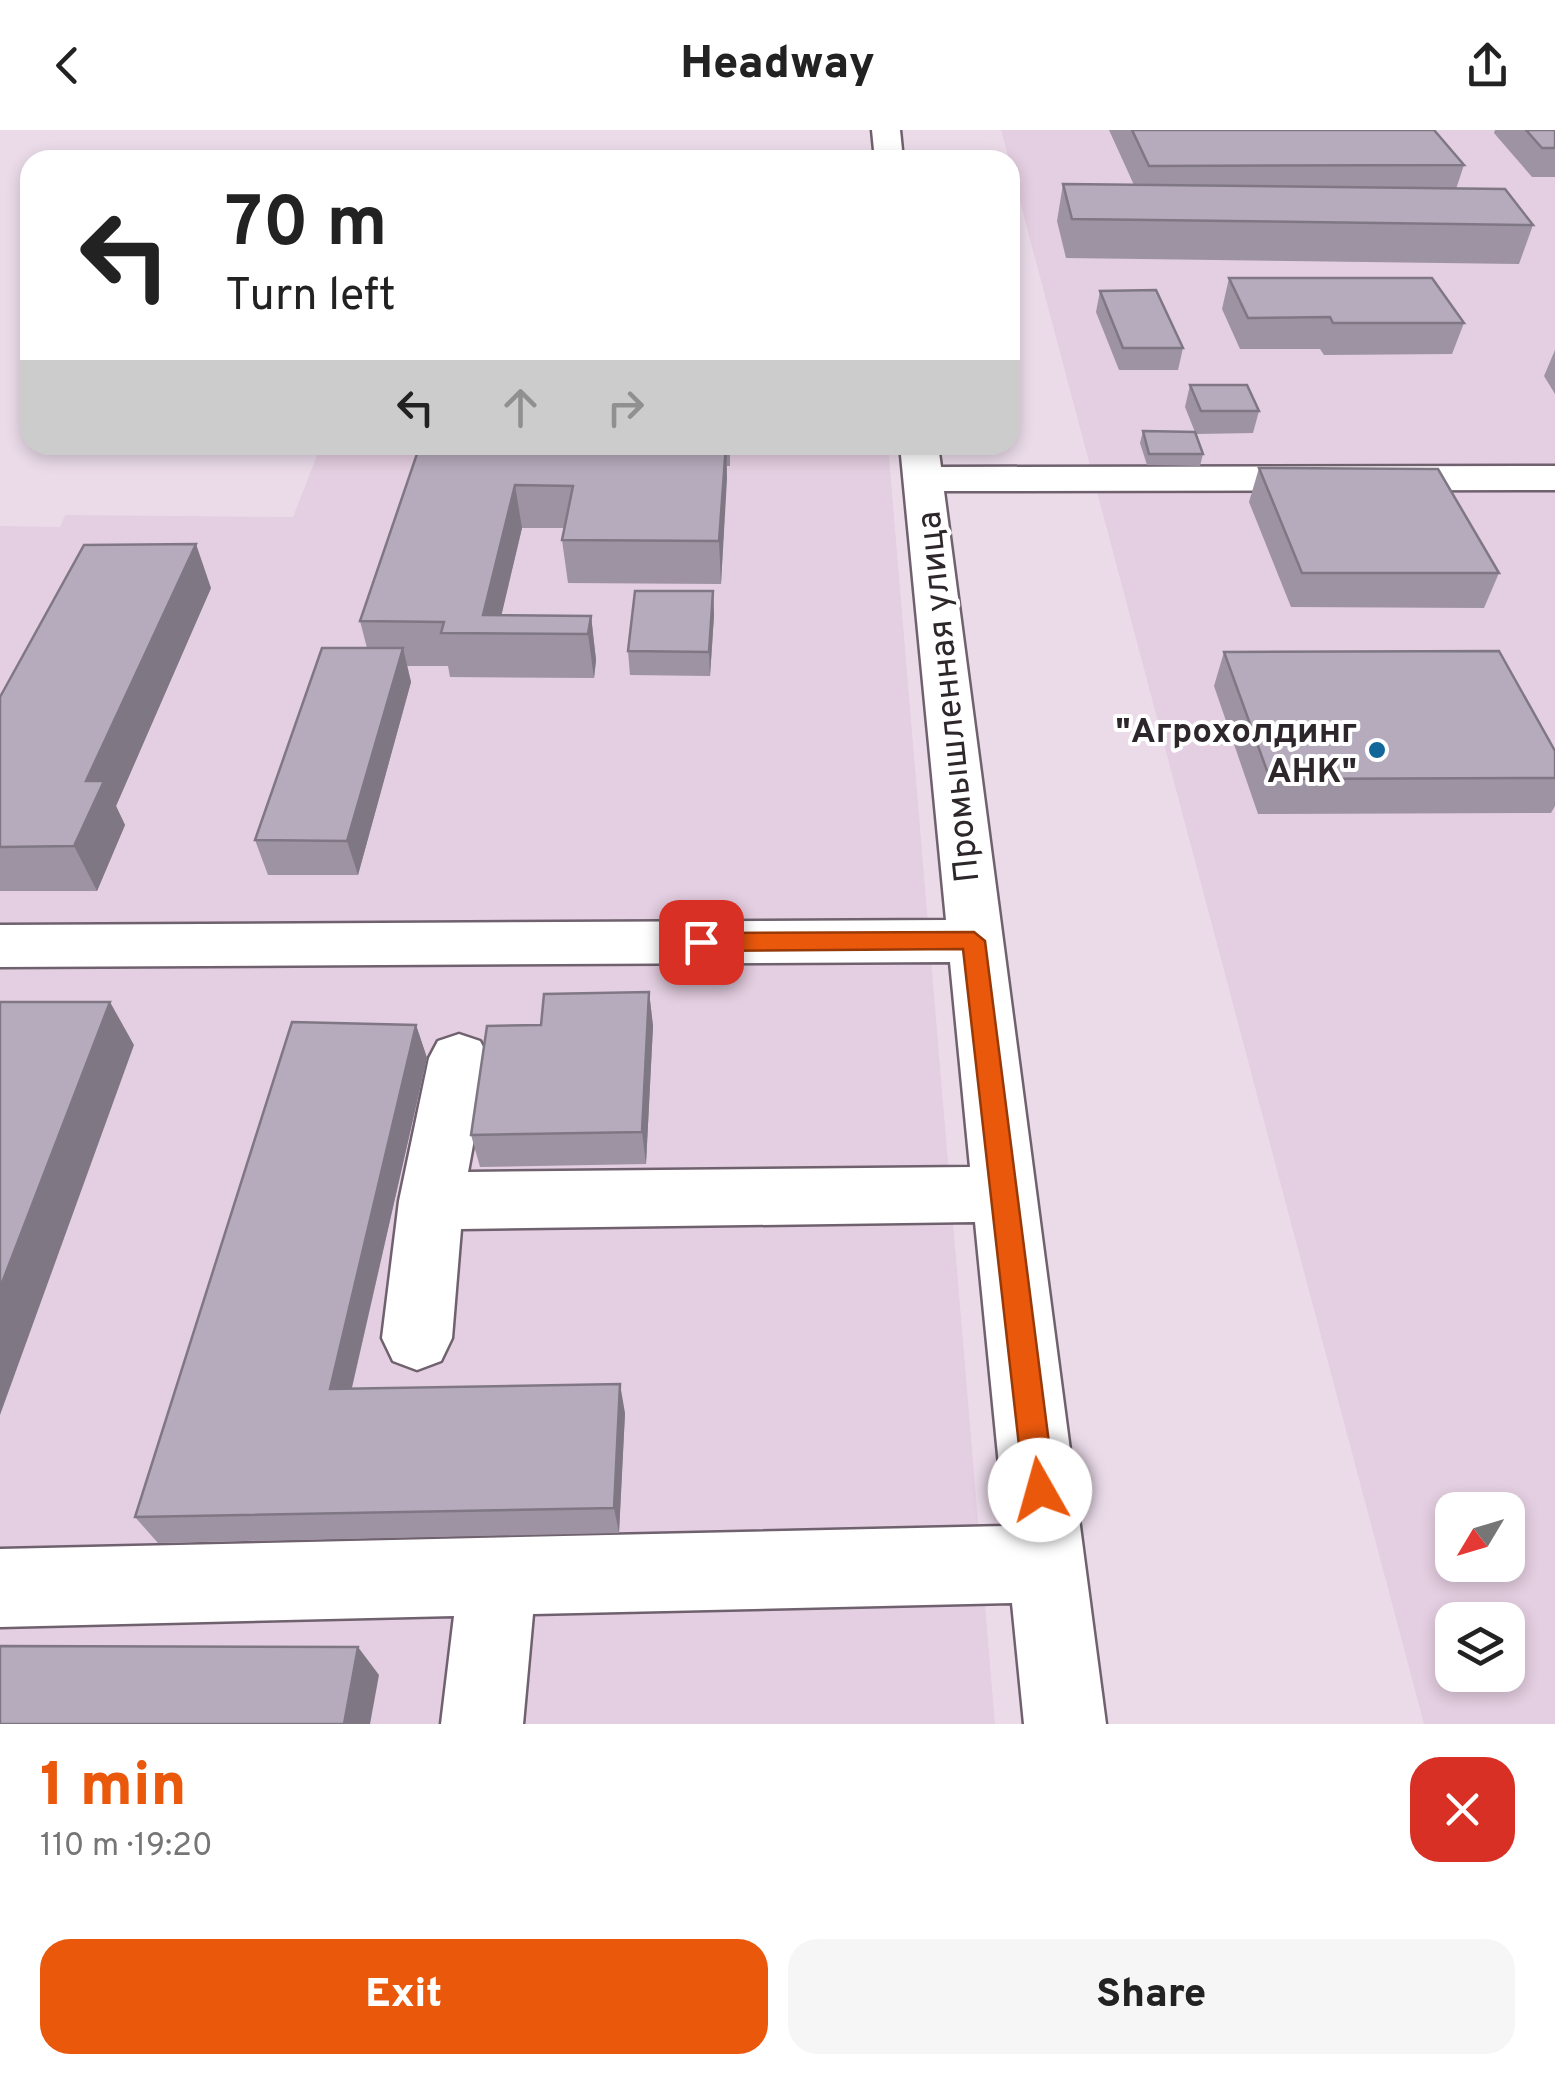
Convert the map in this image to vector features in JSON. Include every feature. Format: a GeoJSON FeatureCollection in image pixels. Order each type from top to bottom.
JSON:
{"type":"FeatureCollection","features":[{"type":"Feature","properties":{"kind":"street"},"geometry":{"type":"LineString","coordinates":[[922,462],[1555,478]]}},
{"type":"Feature","properties":{"kind":"street","name":"Промышленная улица"},"geometry":{"type":"LineString","coordinates":[[922,462],[1065,1724]]}},
{"type":"Feature","properties":{"kind":"street"},"geometry":{"type":"LineString","coordinates":[[0,946],[974,941]]}},
{"type":"Feature","properties":{"kind":"street"},"geometry":{"type":"LineString","coordinates":[[417,1338],[431,1201],[459,1058]]}},
{"type":"Feature","properties":{"kind":"street"},"geometry":{"type":"LineString","coordinates":[[431,1201],[1004,1194]]}},
{"type":"Feature","properties":{"kind":"street"},"geometry":{"type":"LineString","coordinates":[[0,1588],[1048,1564]]}},
{"type":"Feature","properties":{"kind":"street"},"geometry":{"type":"LineString","coordinates":[[482,1724],[497,1576]]}},
{"type":"Feature","properties":{"kind":"shaded area"},"geometry":{"type":"Polygon","coordinates":[[[1001,130],[1555,130],[1555,1724],[1424,1724],[1020,202],[1020,150],[1006,150],[1001,130]]]}},
{"type":"Feature","properties":{"kind":"shaded area"},"geometry":{"type":"Polygon","coordinates":[[[317,455],[889,455],[995,1724],[0,1724],[0,526],[60,527],[65,515],[293,517],[317,455]]]}},
{"type":"Feature","properties":{"kind":"building"},"geometry":{"type":"Polygon","coordinates":[[[1132,130],[1434,130],[1464,165],[1149,166],[1132,130]]]}},
{"type":"Feature","properties":{"kind":"building"},"geometry":{"type":"Polygon","coordinates":[[[1526,130],[1555,130],[1555,148],[1542,148],[1526,130]]]}},
{"type":"Feature","properties":{"kind":"building"},"geometry":{"type":"Polygon","coordinates":[[[1063,184],[1505,189],[1533,225],[1072,219],[1063,184]]]}},
{"type":"Feature","properties":{"kind":"building"},"geometry":{"type":"Polygon","coordinates":[[[1229,278],[1432,278],[1464,323],[1333,323],[1330,317],[1248,318],[1229,278]]]}},
{"type":"Feature","properties":{"kind":"building"},"geometry":{"type":"Polygon","coordinates":[[[1156,290],[1183,348],[1123,348],[1100,291],[1156,290]]]}},
{"type":"Feature","properties":{"kind":"building"},"geometry":{"type":"Polygon","coordinates":[[[1190,385],[1247,385],[1259,411],[1201,411],[1190,385]]]}},
{"type":"Feature","properties":{"kind":"building"},"geometry":{"type":"Polygon","coordinates":[[[1143,431],[1195,432],[1203,454],[1149,454],[1143,431]]]}},
{"type":"Feature","properties":{"kind":"building"},"geometry":{"type":"Polygon","coordinates":[[[417,455],[725,455],[719,541],[562,540],[573,486],[515,485],[483,615],[591,616],[588,634],[441,633],[444,622],[360,621],[417,455]]]}},
{"type":"Feature","properties":{"kind":"building"},"geometry":{"type":"Polygon","coordinates":[[[1259,468],[1438,469],[1499,573],[1302,573],[1259,468]]]}},
{"type":"Feature","properties":{"kind":"building"},"geometry":{"type":"Polygon","coordinates":[[[196,544],[86,781],[104,781],[74,846],[0,847],[0,697],[84,545],[196,544]]]}},
{"type":"Feature","properties":{"kind":"building"},"geometry":{"type":"Polygon","coordinates":[[[635,591],[713,591],[709,652],[628,651],[635,591]]]}},
{"type":"Feature","properties":{"kind":"building"},"geometry":{"type":"Polygon","coordinates":[[[322,648],[403,648],[347,841],[255,840],[322,648]]]}},
{"type":"Feature","properties":{"kind":"building","name":"\"Агрохолдинг АНК\""},"geometry":{"type":"Polygon","coordinates":[[[1499,651],[1555,751],[1555,778],[1270,779],[1224,652],[1499,651]]]}},
{"type":"Feature","properties":{"kind":"building"},"geometry":{"type":"Polygon","coordinates":[[[649,992],[642,1132],[471,1135],[487,1026],[541,1025],[544,994],[649,992]]]}},
{"type":"Feature","properties":{"kind":"building"},"geometry":{"type":"Polygon","coordinates":[[[0,1002],[110,1002],[0,1288],[0,1002]]]}},
{"type":"Feature","properties":{"kind":"building"},"geometry":{"type":"Polygon","coordinates":[[[292,1022],[416,1025],[330,1389],[620,1384],[614,1508],[135,1517],[292,1022]]]}},
{"type":"Feature","properties":{"kind":"building"},"geometry":{"type":"Polygon","coordinates":[[[0,1646],[358,1647],[344,1724],[0,1724],[0,1646]]]}},
{"type":"Feature","properties":{"kind":"place","name":"\"Агрохолдинг АНК\""},"geometry":{"type":"Point","coordinates":[1377,750]}},
{"type":"Feature","properties":{"kind":"route"},"geometry":{"type":"LineString","coordinates":[[701,942],[974,941],[1040,1490]]}}]}
